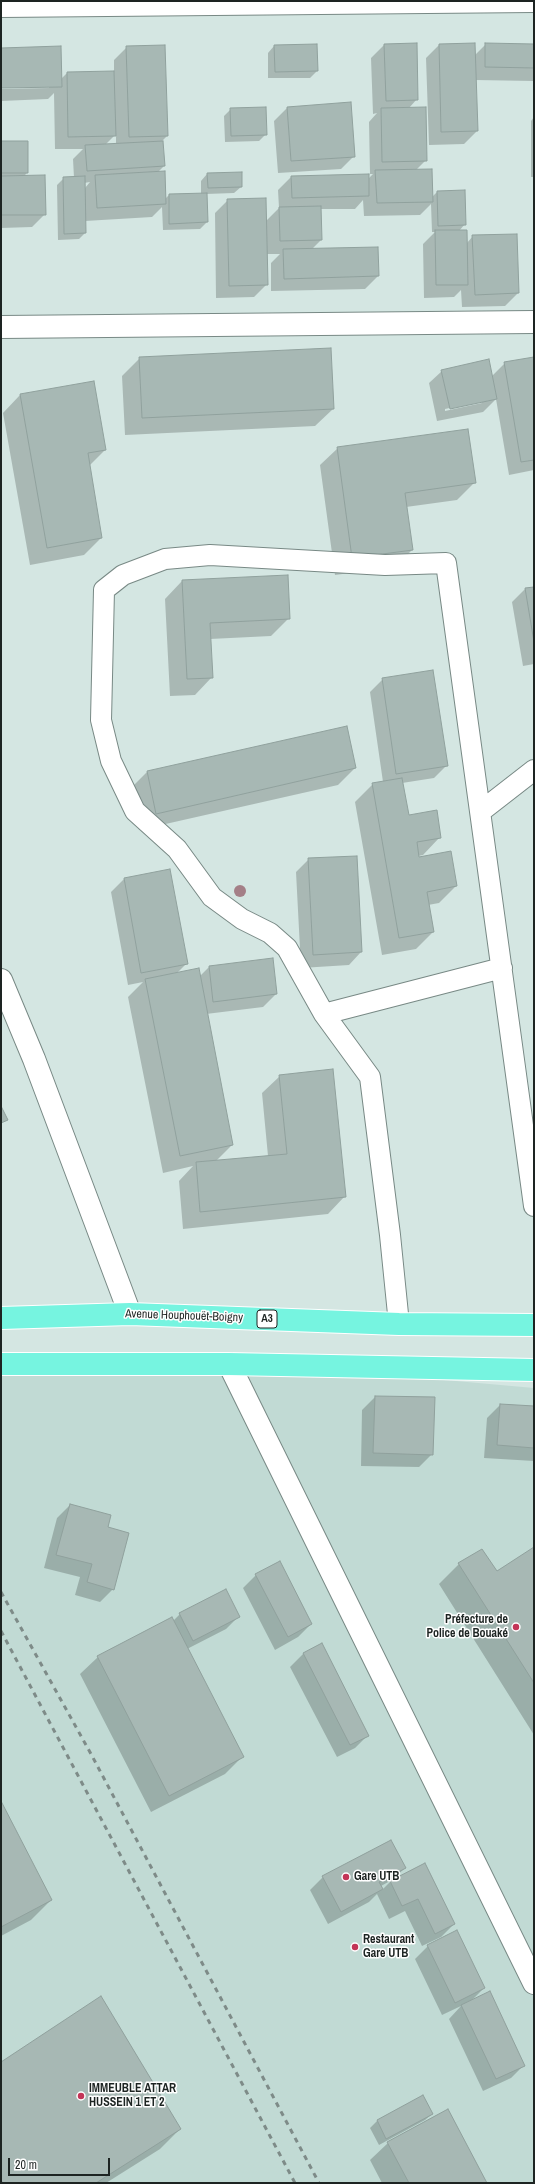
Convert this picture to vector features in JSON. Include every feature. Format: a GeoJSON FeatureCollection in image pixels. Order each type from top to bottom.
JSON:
{"type":"FeatureCollection","features":[{"type":"Feature","properties":{"kind":"highway","name":"Avenue Houphouët-Boigny"},"geometry":{"type":"LineString","coordinates":[[1,1318],[130,1314],[398,1324],[534,1325]]}},
{"type":"Feature","properties":{"kind":"highway"},"geometry":{"type":"LineString","coordinates":[[1,1364],[229,1364],[534,1370]]}},
{"type":"Feature","properties":{"kind":"street"},"geometry":{"type":"LineString","coordinates":[[1,6],[534,1]]}},
{"type":"Feature","properties":{"kind":"street"},"geometry":{"type":"LineString","coordinates":[[1,327],[534,322]]}},
{"type":"Feature","properties":{"kind":"street"},"geometry":{"type":"LineString","coordinates":[[1,980],[34,1058],[130,1314]]}},
{"type":"Feature","properties":{"kind":"street"},"geometry":{"type":"LineString","coordinates":[[229,1364],[534,1983]]}},
{"type":"Feature","properties":{"kind":"lane"},"geometry":{"type":"LineString","coordinates":[[398,1324],[390,1235],[370,1076],[324,1014],[287,948],[270,933],[242,919],[212,897],[177,850],[135,811],[111,761],[101,720],[104,590],[122,575],[165,559],[210,555],[385,565],[446,564],[534,1206]]}},
{"type":"Feature","properties":{"kind":"lane"},"geometry":{"type":"LineString","coordinates":[[480,812],[534,770]]}},
{"type":"Feature","properties":{"kind":"lane"},"geometry":{"type":"LineString","coordinates":[[324,1014],[502,968]]}},
{"type":"Feature","properties":{"kind":"shaded area"},"geometry":{"type":"Polygon","coordinates":[[[1,1365],[344,1371],[534,1388],[534,2183],[1,2183],[1,1365]]]}},
{"type":"Feature","properties":{"kind":"building"},"geometry":{"type":"Polygon","coordinates":[[[417,43],[418,100],[386,101],[384,44],[417,43]]]}},
{"type":"Feature","properties":{"kind":"building"},"geometry":{"type":"Polygon","coordinates":[[[475,43],[478,131],[441,132],[439,44],[475,43]]]}},
{"type":"Feature","properties":{"kind":"building"},"geometry":{"type":"Polygon","coordinates":[[[485,43],[534,44],[534,68],[485,67],[485,43]]]}},
{"type":"Feature","properties":{"kind":"building"},"geometry":{"type":"Polygon","coordinates":[[[317,44],[318,71],[275,72],[274,45],[317,44]]]}},
{"type":"Feature","properties":{"kind":"building"},"geometry":{"type":"Polygon","coordinates":[[[165,45],[168,136],[129,137],[126,46],[165,45]]]}},
{"type":"Feature","properties":{"kind":"building"},"geometry":{"type":"Polygon","coordinates":[[[61,46],[62,87],[1,88],[1,48],[61,46]]]}},
{"type":"Feature","properties":{"kind":"building"},"geometry":{"type":"Polygon","coordinates":[[[114,71],[116,136],[68,137],[67,72],[114,71]]]}},
{"type":"Feature","properties":{"kind":"building"},"geometry":{"type":"Polygon","coordinates":[[[351,102],[355,157],[291,161],[287,107],[351,102]]]}},
{"type":"Feature","properties":{"kind":"building"},"geometry":{"type":"Polygon","coordinates":[[[266,107],[267,135],[231,136],[230,108],[266,107]]]}},
{"type":"Feature","properties":{"kind":"building"},"geometry":{"type":"Polygon","coordinates":[[[426,107],[427,161],[382,162],[381,108],[426,107]]]}},
{"type":"Feature","properties":{"kind":"building"},"geometry":{"type":"Polygon","coordinates":[[[1,141],[28,141],[28,173],[1,173],[1,141]]]}},
{"type":"Feature","properties":{"kind":"building"},"geometry":{"type":"Polygon","coordinates":[[[163,141],[165,166],[87,171],[85,145],[163,141]]]}},
{"type":"Feature","properties":{"kind":"building"},"geometry":{"type":"Polygon","coordinates":[[[432,169],[433,202],[377,203],[375,170],[432,169]]]}},
{"type":"Feature","properties":{"kind":"building"},"geometry":{"type":"Polygon","coordinates":[[[165,171],[166,204],[97,208],[95,175],[165,171]]]}},
{"type":"Feature","properties":{"kind":"building"},"geometry":{"type":"Polygon","coordinates":[[[242,172],[242,187],[208,188],[207,173],[242,172]]]}},
{"type":"Feature","properties":{"kind":"building"},"geometry":{"type":"Polygon","coordinates":[[[369,174],[369,196],[292,198],[291,176],[369,174]]]}},
{"type":"Feature","properties":{"kind":"building"},"geometry":{"type":"Polygon","coordinates":[[[45,175],[46,215],[1,215],[1,176],[45,175]]]}},
{"type":"Feature","properties":{"kind":"building"},"geometry":{"type":"Polygon","coordinates":[[[85,176],[86,233],[64,234],[63,177],[85,176]]]}},
{"type":"Feature","properties":{"kind":"building"},"geometry":{"type":"Polygon","coordinates":[[[465,190],[466,225],[438,226],[437,191],[465,190]]]}},
{"type":"Feature","properties":{"kind":"building"},"geometry":{"type":"Polygon","coordinates":[[[207,193],[208,222],[169,224],[169,194],[207,193]]]}},
{"type":"Feature","properties":{"kind":"building"},"geometry":{"type":"Polygon","coordinates":[[[266,198],[268,285],[229,286],[227,199],[266,198]]]}},
{"type":"Feature","properties":{"kind":"building"},"geometry":{"type":"Polygon","coordinates":[[[321,206],[322,240],[280,241],[279,207],[321,206]]]}},
{"type":"Feature","properties":{"kind":"building"},"geometry":{"type":"Polygon","coordinates":[[[435,230],[467,230],[468,285],[436,285],[435,230]]]}},
{"type":"Feature","properties":{"kind":"building"},"geometry":{"type":"Polygon","coordinates":[[[517,234],[519,293],[475,295],[472,235],[517,234]]]}},
{"type":"Feature","properties":{"kind":"building"},"geometry":{"type":"Polygon","coordinates":[[[378,247],[379,276],[284,279],[283,249],[378,247]]]}},
{"type":"Feature","properties":{"kind":"building"},"geometry":{"type":"Polygon","coordinates":[[[331,348],[334,409],[142,418],[139,357],[331,348]]]}},
{"type":"Feature","properties":{"kind":"building"},"geometry":{"type":"Polygon","coordinates":[[[534,357],[534,460],[521,462],[504,362],[534,357]]]}},
{"type":"Feature","properties":{"kind":"building"},"geometry":{"type":"Polygon","coordinates":[[[489,359],[497,399],[450,409],[441,370],[489,359]]]}},
{"type":"Feature","properties":{"kind":"building"},"geometry":{"type":"Polygon","coordinates":[[[94,381],[106,450],[88,453],[102,538],[47,548],[20,394],[94,381]]]}},
{"type":"Feature","properties":{"kind":"building"},"geometry":{"type":"Polygon","coordinates":[[[468,429],[476,483],[405,493],[413,550],[352,558],[337,447],[468,429]]]}},
{"type":"Feature","properties":{"kind":"building"},"geometry":{"type":"Polygon","coordinates":[[[288,575],[290,619],[210,623],[213,678],[187,679],[182,580],[288,575]]]}},
{"type":"Feature","properties":{"kind":"building"},"geometry":{"type":"Polygon","coordinates":[[[534,587],[534,642],[525,588],[534,587]]]}},
{"type":"Feature","properties":{"kind":"building"},"geometry":{"type":"Polygon","coordinates":[[[433,670],[448,766],[396,774],[382,678],[433,670]]]}},
{"type":"Feature","properties":{"kind":"building"},"geometry":{"type":"Polygon","coordinates":[[[347,726],[356,768],[156,814],[147,771],[347,726]]]}},
{"type":"Feature","properties":{"kind":"building"},"geometry":{"type":"Polygon","coordinates":[[[402,778],[409,815],[437,810],[441,838],[417,842],[419,857],[451,851],[457,886],[427,892],[434,932],[399,938],[372,783],[402,778]]]}},
{"type":"Feature","properties":{"kind":"building"},"geometry":{"type":"Polygon","coordinates":[[[357,856],[362,952],[313,955],[308,858],[357,856]]]}},
{"type":"Feature","properties":{"kind":"building"},"geometry":{"type":"Polygon","coordinates":[[[170,869],[188,964],[141,973],[124,878],[170,869]]]}},
{"type":"Feature","properties":{"kind":"building"},"geometry":{"type":"Polygon","coordinates":[[[273,958],[277,994],[213,1002],[209,966],[273,958]]]}},
{"type":"Feature","properties":{"kind":"building"},"geometry":{"type":"Polygon","coordinates":[[[199,968],[233,1145],[180,1156],[145,979],[199,968]]]}},
{"type":"Feature","properties":{"kind":"building"},"geometry":{"type":"Polygon","coordinates":[[[333,1069],[346,1197],[200,1212],[196,1162],[287,1154],[279,1075],[333,1069]]]}},
{"type":"Feature","properties":{"kind":"building"},"geometry":{"type":"Polygon","coordinates":[[[1,1106],[8,1120],[1,1123],[1,1106]]]}},
{"type":"Feature","properties":{"kind":"building"},"geometry":{"type":"Polygon","coordinates":[[[375,1396],[435,1397],[433,1455],[373,1453],[375,1396]]]}},
{"type":"Feature","properties":{"kind":"building"},"geometry":{"type":"Polygon","coordinates":[[[500,1404],[534,1406],[534,1448],[497,1445],[500,1404]]]}},
{"type":"Feature","properties":{"kind":"building"},"geometry":{"type":"Polygon","coordinates":[[[70,1504],[111,1515],[108,1527],[129,1533],[114,1590],[87,1582],[92,1564],[56,1555],[70,1504]]]}},
{"type":"Feature","properties":{"kind":"building","name":"Préfecture de Police de Bouaké"},"geometry":{"type":"Polygon","coordinates":[[[534,1547],[534,1683],[458,1563],[482,1549],[497,1571],[534,1547]]]}},
{"type":"Feature","properties":{"kind":"building"},"geometry":{"type":"Polygon","coordinates":[[[280,1561],[312,1624],[288,1637],[255,1574],[280,1561]]]}},
{"type":"Feature","properties":{"kind":"building"},"geometry":{"type":"Polygon","coordinates":[[[226,1589],[240,1617],[193,1641],[179,1613],[226,1589]]]}},
{"type":"Feature","properties":{"kind":"building"},"geometry":{"type":"Polygon","coordinates":[[[172,1617],[244,1757],[169,1796],[97,1656],[172,1617]]]}},
{"type":"Feature","properties":{"kind":"building"},"geometry":{"type":"Polygon","coordinates":[[[322,1643],[369,1736],[350,1745],[303,1653],[322,1643]]]}},
{"type":"Feature","properties":{"kind":"building"},"geometry":{"type":"Polygon","coordinates":[[[1,1801],[52,1900],[1,1927],[1,1801]]]}},
{"type":"Feature","properties":{"kind":"building"},"geometry":{"type":"Polygon","coordinates":[[[391,1840],[406,1868],[379,1882],[383,1889],[341,1912],[322,1876],[391,1840]]]}},
{"type":"Feature","properties":{"kind":"building"},"geometry":{"type":"Polygon","coordinates":[[[425,1863],[455,1924],[435,1934],[418,1899],[402,1906],[390,1881],[425,1863]]]}},
{"type":"Feature","properties":{"kind":"building"},"geometry":{"type":"Polygon","coordinates":[[[457,1930],[485,1988],[455,2003],[427,1945],[457,1930]]]}},
{"type":"Feature","properties":{"kind":"building"},"geometry":{"type":"Polygon","coordinates":[[[490,1991],[525,2066],[496,2079],[461,2005],[490,1991]]]}},
{"type":"Feature","properties":{"kind":"building","name":"IMMEUBLE ATTAR HUSSEIN 1 ET 2"},"geometry":{"type":"Polygon","coordinates":[[[101,1996],[181,2129],[96,2183],[3,2183],[1,2180],[1,2062],[101,1996]]]}},
{"type":"Feature","properties":{"kind":"building"},"geometry":{"type":"Polygon","coordinates":[[[423,2095],[433,2114],[386,2139],[377,2120],[423,2095]]]}},
{"type":"Feature","properties":{"kind":"building"},"geometry":{"type":"Polygon","coordinates":[[[448,2109],[487,2183],[409,2183],[387,2142],[448,2109]]]}},
{"type":"Feature","properties":{"kind":"railway"},"geometry":{"type":"LineString","coordinates":[[1,1592],[91,1754],[319,2183]]}},
{"type":"Feature","properties":{"kind":"railway"},"geometry":{"type":"LineString","coordinates":[[1,1631],[295,2183]]}},
{"type":"Feature","properties":{"kind":"place","name":"Préfecture de Police de Bouaké"},"geometry":{"type":"Point","coordinates":[516,1627]}},
{"type":"Feature","properties":{"kind":"place","name":"Gare UTB"},"geometry":{"type":"Point","coordinates":[346,1877]}},
{"type":"Feature","properties":{"kind":"place","name":"Restaurant Gare UTB"},"geometry":{"type":"Point","coordinates":[355,1947]}},
{"type":"Feature","properties":{"kind":"place","name":"IMMEUBLE ATTAR HUSSEIN 1 ET 2"},"geometry":{"type":"Point","coordinates":[81,2096]}}]}
